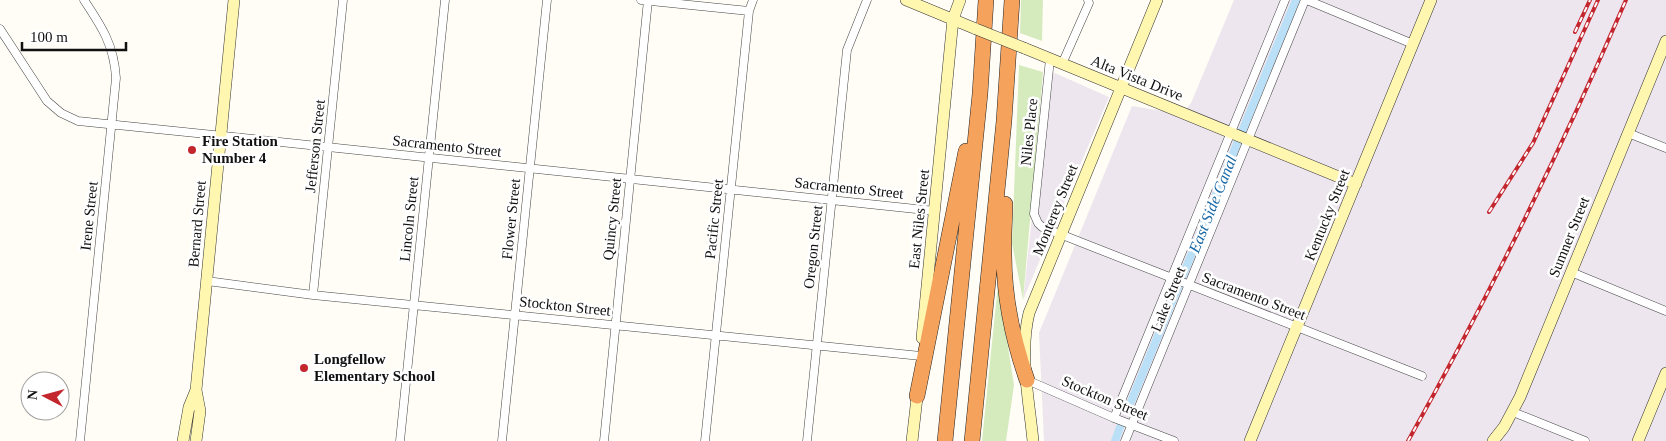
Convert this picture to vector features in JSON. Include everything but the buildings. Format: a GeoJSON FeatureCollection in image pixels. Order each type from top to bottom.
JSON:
{"type":"FeatureCollection","features":[{"type":"Feature","properties":{"kind":"highway"},"geometry":{"type":"LineString","coordinates":[[945,441],[980,94],[986,0]]}},
{"type":"Feature","properties":{"kind":"highway"},"geometry":{"type":"LineString","coordinates":[[972,441],[1004,121],[1012,0]]}},
{"type":"Feature","properties":{"kind":"highway"},"geometry":{"type":"LineString","coordinates":[[917,396],[974,107],[980,94]]}},
{"type":"Feature","properties":{"kind":"highway"},"geometry":{"type":"LineString","coordinates":[[1004,121],[1004,254],[1006,288],[1018,353],[1027,380]]}},
{"type":"Feature","properties":{"kind":"street","name":"Irene Street"},"geometry":{"type":"LineString","coordinates":[[80,441],[116,78],[113,53],[103,29],[84,0]]}},
{"type":"Feature","properties":{"kind":"street","name":"Bernard Street"},"geometry":{"type":"LineString","coordinates":[[196,441],[200,411],[196,390],[234,0]]}},
{"type":"Feature","properties":{"kind":"street","name":"Jefferson Street"},"geometry":{"type":"LineString","coordinates":[[313,295],[343,0]]}},
{"type":"Feature","properties":{"kind":"street","name":"Lincoln Street"},"geometry":{"type":"LineString","coordinates":[[400,441],[445,0]]}},
{"type":"Feature","properties":{"kind":"street","name":"Flower Street"},"geometry":{"type":"LineString","coordinates":[[502,441],[547,0]]}},
{"type":"Feature","properties":{"kind":"street"},"geometry":{"type":"LineString","coordinates":[[646,0],[749,11]]}},
{"type":"Feature","properties":{"kind":"street","name":"Quincy Street"},"geometry":{"type":"LineString","coordinates":[[604,441],[646,0]]}},
{"type":"Feature","properties":{"kind":"street","name":"Pacific Street"},"geometry":{"type":"LineString","coordinates":[[706,441],[749,11],[753,0]]}},
{"type":"Feature","properties":{"kind":"street","name":"Oregon Street"},"geometry":{"type":"LineString","coordinates":[[807,441],[847,50],[867,0]]}},
{"type":"Feature","properties":{"kind":"street","name":"Alta Vista Drive"},"geometry":{"type":"LineString","coordinates":[[906,0],[1356,184]]}},
{"type":"Feature","properties":{"kind":"street","name":"East Niles Street"},"geometry":{"type":"LineString","coordinates":[[912,441],[953,19],[960,0]]}},
{"type":"Feature","properties":{"kind":"street"},"geometry":{"type":"LineString","coordinates":[[1062,64],[1089,3],[1088,0]]}},
{"type":"Feature","properties":{"kind":"street","name":"Monterey Street"},"geometry":{"type":"LineString","coordinates":[[1033,441],[1024,354],[1026,326],[1032,304],[1157,0]]}},
{"type":"Feature","properties":{"kind":"street","name":"Lake Street"},"geometry":{"type":"LineString","coordinates":[[1114,418],[1285,0]]}},
{"type":"Feature","properties":{"kind":"street"},"geometry":{"type":"LineString","coordinates":[[1306,0],[1413,44]]}},
{"type":"Feature","properties":{"kind":"street","name":"Lake Street"},"geometry":{"type":"LineString","coordinates":[[1125,441],[1306,0]]}},
{"type":"Feature","properties":{"kind":"street","name":"Kentucky Street"},"geometry":{"type":"LineString","coordinates":[[1250,441],[1431,0]]}},
{"type":"Feature","properties":{"kind":"street","name":"Sacramento Street"},"geometry":{"type":"LineString","coordinates":[[0,29],[47,101],[69,118],[78,120],[935,211]]}},
{"type":"Feature","properties":{"kind":"street","name":"Sumner Street"},"geometry":{"type":"LineString","coordinates":[[1493,441],[1513,412],[1666,41]]}},
{"type":"Feature","properties":{"kind":"street","name":"Niles Place"},"geometry":{"type":"LineString","coordinates":[[1035,207],[1050,59]]}},
{"type":"Feature","properties":{"kind":"street"},"geometry":{"type":"LineString","coordinates":[[1628,133],[1666,148]]}},
{"type":"Feature","properties":{"kind":"street","name":"Sacramento Street"},"geometry":{"type":"LineString","coordinates":[[1035,207],[1034,214],[1042,227],[1422,376]]}},
{"type":"Feature","properties":{"kind":"street"},"geometry":{"type":"LineString","coordinates":[[1571,272],[1666,311]]}},
{"type":"Feature","properties":{"kind":"street","name":"Stockton Street"},"geometry":{"type":"LineString","coordinates":[[207,281],[313,295],[921,356]]}},
{"type":"Feature","properties":{"kind":"street"},"geometry":{"type":"LineString","coordinates":[[1638,441],[1666,373]]}},
{"type":"Feature","properties":{"kind":"street","name":"Stockton Street"},"geometry":{"type":"LineString","coordinates":[[1027,380],[1114,418],[1174,441]]}},
{"type":"Feature","properties":{"kind":"street","name":"Bernard Street"},"geometry":{"type":"LineString","coordinates":[[183,441],[189,407],[196,390]]}},
{"type":"Feature","properties":{"kind":"street"},"geometry":{"type":"LineString","coordinates":[[1513,412],[1586,441]]}},
{"type":"Feature","properties":{"kind":"shaded area"},"geometry":{"type":"Polygon","coordinates":[[[1234,0],[1666,0],[1666,441],[1044,441],[1039,333],[1132,106],[1182,114],[1191,103],[1234,0]]]}},
{"type":"Feature","properties":{"kind":"shaded area"},"geometry":{"type":"Polygon","coordinates":[[[1048,70],[1109,97],[1023,300],[1048,70]]]}},
{"type":"Feature","properties":{"kind":"green space"},"geometry":{"type":"Polygon","coordinates":[[[1021,0],[1043,0],[1042,41],[1020,33],[1021,0]]]}},
{"type":"Feature","properties":{"kind":"green space"},"geometry":{"type":"Polygon","coordinates":[[[1019,65],[1043,72],[1023,300],[1012,243],[1019,65]]]}},
{"type":"Feature","properties":{"kind":"green space"},"geometry":{"type":"Polygon","coordinates":[[[998,284],[1014,385],[1006,441],[982,441],[998,284]]]}},
{"type":"Feature","properties":{"kind":"waterway","name":"East Side Canal"},"geometry":{"type":"LineString","coordinates":[[1128,409],[1296,0]]}},
{"type":"Feature","properties":{"kind":"waterway","name":"East Side Canal"},"geometry":{"type":"LineString","coordinates":[[1115,441],[1120,427]]}},
{"type":"Feature","properties":{"kind":"railway"},"geometry":{"type":"LineString","coordinates":[[1575,32],[1590,0]]}},
{"type":"Feature","properties":{"kind":"railway"},"geometry":{"type":"LineString","coordinates":[[1489,212],[1533,143],[1598,0]]}},
{"type":"Feature","properties":{"kind":"railway"},"geometry":{"type":"LineString","coordinates":[[1408,441],[1467,333],[1523,223],[1576,112],[1626,0]]}},
{"type":"Feature","properties":{"kind":"place","name":"Fire Station Number 4"},"geometry":{"type":"Point","coordinates":[192,150]}},
{"type":"Feature","properties":{"kind":"place","name":"Longfellow Elementary School"},"geometry":{"type":"Point","coordinates":[304,368]}}]}
